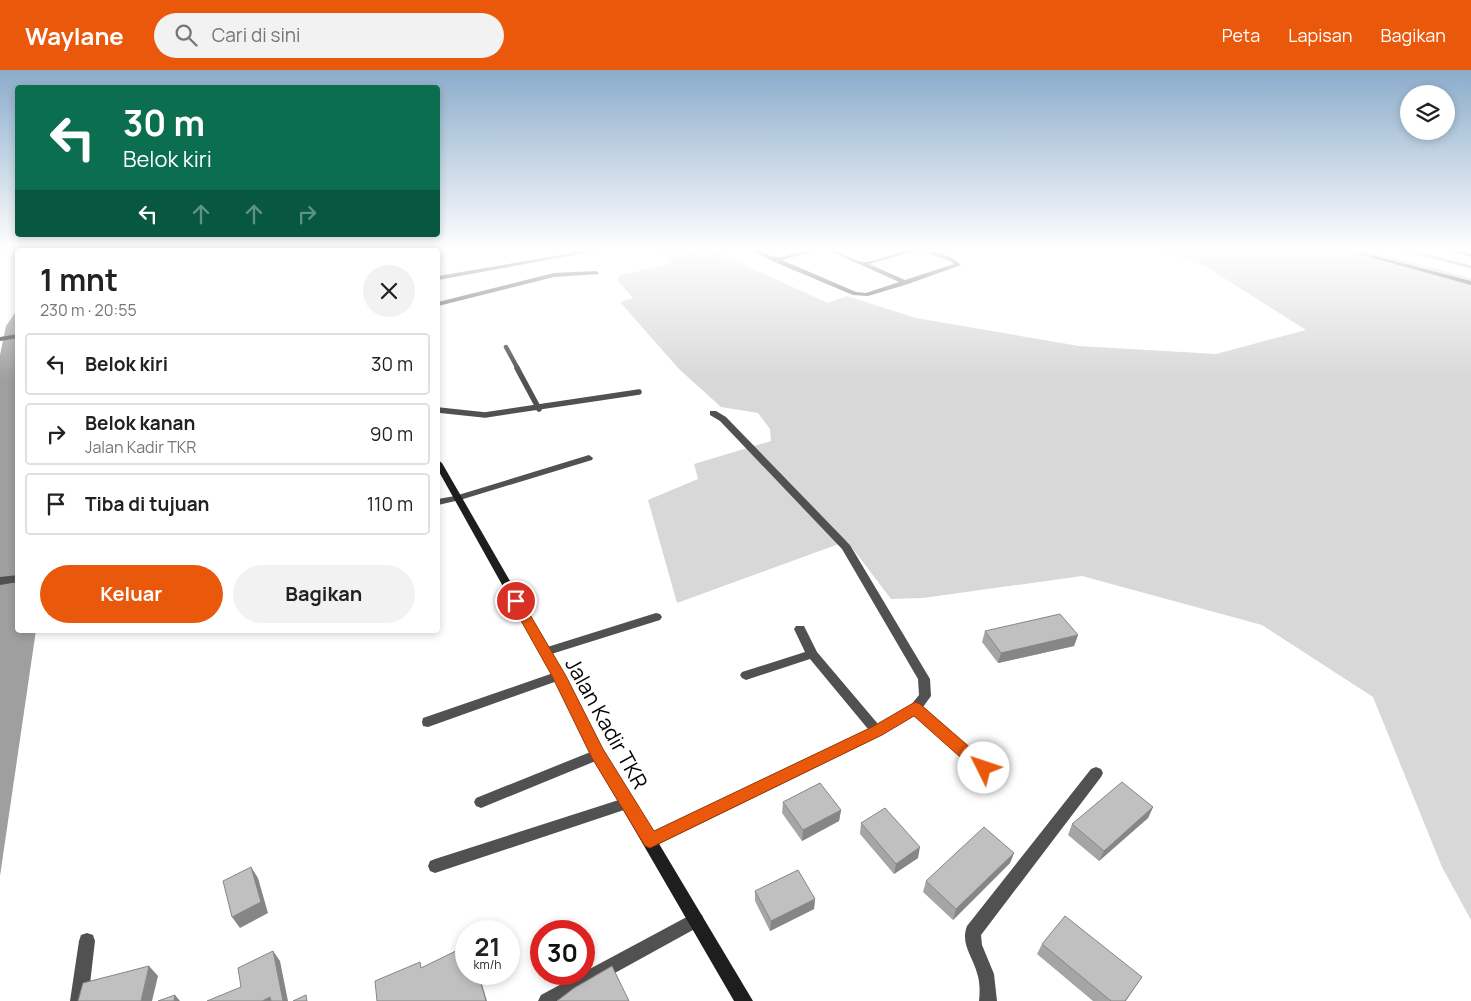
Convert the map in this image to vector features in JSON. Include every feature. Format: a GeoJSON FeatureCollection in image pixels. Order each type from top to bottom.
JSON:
{"type":"FeatureCollection","features":[{"type":"Feature","properties":{"kind":"street"},"geometry":{"type":"LineString","coordinates":[[440,304],[480,293]]}},
{"type":"Feature","properties":{"kind":"street"},"geometry":{"type":"LineString","coordinates":[[857,293],[861,295],[873,293]]}},
{"type":"Feature","properties":{"kind":"street"},"geometry":{"type":"LineString","coordinates":[[0,339],[15,336]]}},
{"type":"Feature","properties":{"kind":"street"},"geometry":{"type":"LineString","coordinates":[[650,841],[877,731],[915,708],[925,696],[924,680],[846,547],[723,420],[713,413]]}},
{"type":"Feature","properties":{"kind":"street"},"geometry":{"type":"LineString","coordinates":[[440,502],[589,458]]}},
{"type":"Feature","properties":{"kind":"street","name":"Jalan Kadir TKR"},"geometry":{"type":"LineString","coordinates":[[440,467],[559,676],[598,754],[744,1001]]}},
{"type":"Feature","properties":{"kind":"street"},"geometry":{"type":"LineString","coordinates":[[0,581],[15,578]]}},
{"type":"Feature","properties":{"kind":"street"},"geometry":{"type":"LineString","coordinates":[[545,652],[656,618]]}},
{"type":"Feature","properties":{"kind":"street"},"geometry":{"type":"LineString","coordinates":[[800,629],[812,654],[877,731]]}},
{"type":"Feature","properties":{"kind":"street"},"geometry":{"type":"LineString","coordinates":[[746,675],[812,654]]}},
{"type":"Feature","properties":{"kind":"street"},"geometry":{"type":"LineString","coordinates":[[428,722],[559,676]]}},
{"type":"Feature","properties":{"kind":"street"},"geometry":{"type":"LineString","coordinates":[[915,708],[984,768]]}},
{"type":"Feature","properties":{"kind":"street"},"geometry":{"type":"LineString","coordinates":[[481,802],[598,754]]}},
{"type":"Feature","properties":{"kind":"street"},"geometry":{"type":"LineString","coordinates":[[988,1001],[988,984],[984,966],[972,942],[973,932],[1096,773]]}},
{"type":"Feature","properties":{"kind":"street"},"geometry":{"type":"LineString","coordinates":[[435,866],[628,803]]}},
{"type":"Feature","properties":{"kind":"street"},"geometry":{"type":"LineString","coordinates":[[548,1001],[696,920]]}},
{"type":"Feature","properties":{"kind":"street"},"geometry":{"type":"LineString","coordinates":[[80,1001],[87,941]]}},
{"type":"Feature","properties":{"kind":"lane"},"geometry":{"type":"LineString","coordinates":[[506,347],[539,409]]}},
{"type":"Feature","properties":{"kind":"lane"},"geometry":{"type":"LineString","coordinates":[[440,410],[485,415],[539,409],[639,392]]}},
{"type":"Feature","properties":{"kind":"shaded area"},"geometry":{"type":"Polygon","coordinates":[[[629,293],[807,293],[828,303],[847,296],[916,318],[1079,346],[1216,354],[1306,330],[1248,293],[1471,293],[1471,920],[1442,867],[1373,697],[1262,625],[1082,576],[923,598],[891,599],[847,541],[677,603],[648,500],[698,479],[694,464],[771,441],[770,429],[758,413],[721,407],[679,369],[620,302],[633,298],[629,293]]]}},
{"type":"Feature","properties":{"kind":"shaded area"},"geometry":{"type":"Polygon","coordinates":[[[15,313],[15,633],[36,633],[0,876],[0,355],[6,326],[15,313]]]}},
{"type":"Feature","properties":{"kind":"building"},"geometry":{"type":"Polygon","coordinates":[[[1060,614],[1078,635],[1001,653],[985,631],[1060,614]]]}},
{"type":"Feature","properties":{"kind":"building"},"geometry":{"type":"Polygon","coordinates":[[[1122,782],[1153,807],[1104,851],[1072,824],[1122,782]]]}},
{"type":"Feature","properties":{"kind":"building"},"geometry":{"type":"Polygon","coordinates":[[[820,783],[841,810],[803,830],[783,802],[820,783]]]}},
{"type":"Feature","properties":{"kind":"building"},"geometry":{"type":"Polygon","coordinates":[[[885,808],[920,847],[896,864],[861,823],[885,808]]]}},
{"type":"Feature","properties":{"kind":"building"},"geometry":{"type":"Polygon","coordinates":[[[984,827],[1014,853],[956,909],[926,881],[984,827]]]}},
{"type":"Feature","properties":{"kind":"building"},"geometry":{"type":"Polygon","coordinates":[[[251,867],[261,902],[232,917],[223,881],[251,867]]]}},
{"type":"Feature","properties":{"kind":"building"},"geometry":{"type":"Polygon","coordinates":[[[798,870],[815,899],[771,921],[755,891],[798,870]]]}},
{"type":"Feature","properties":{"kind":"building"},"geometry":{"type":"Polygon","coordinates":[[[1065,916],[1142,977],[1125,1001],[1111,1001],[1042,944],[1065,916]]]}},
{"type":"Feature","properties":{"kind":"building"},"geometry":{"type":"Polygon","coordinates":[[[273,951],[283,1001],[271,1001],[270,997],[262,1001],[207,1001],[241,987],[238,968],[273,951]]]}},
{"type":"Feature","properties":{"kind":"building"},"geometry":{"type":"Polygon","coordinates":[[[455,951],[455,985],[481,985],[486,1001],[377,1001],[375,981],[420,962],[421,968],[455,951]]]}},
{"type":"Feature","properties":{"kind":"building"},"geometry":{"type":"Polygon","coordinates":[[[149,966],[141,1001],[78,1001],[83,983],[149,966]]]}},
{"type":"Feature","properties":{"kind":"building"},"geometry":{"type":"Polygon","coordinates":[[[612,966],[629,1001],[557,1001],[579,985],[595,985],[595,976],[612,966]]]}},
{"type":"Feature","properties":{"kind":"building"},"geometry":{"type":"Polygon","coordinates":[[[175,995],[174,1001],[158,1001],[175,995]]]}},
{"type":"Feature","properties":{"kind":"building"},"geometry":{"type":"Polygon","coordinates":[[[306,995],[307,1001],[293,1001],[306,995]]]}},
{"type":"Feature","properties":{"kind":"route"},"geometry":{"type":"LineString","coordinates":[[516,601],[559,676],[598,754],[650,841],[877,731],[915,708],[984,768]]}}]}
